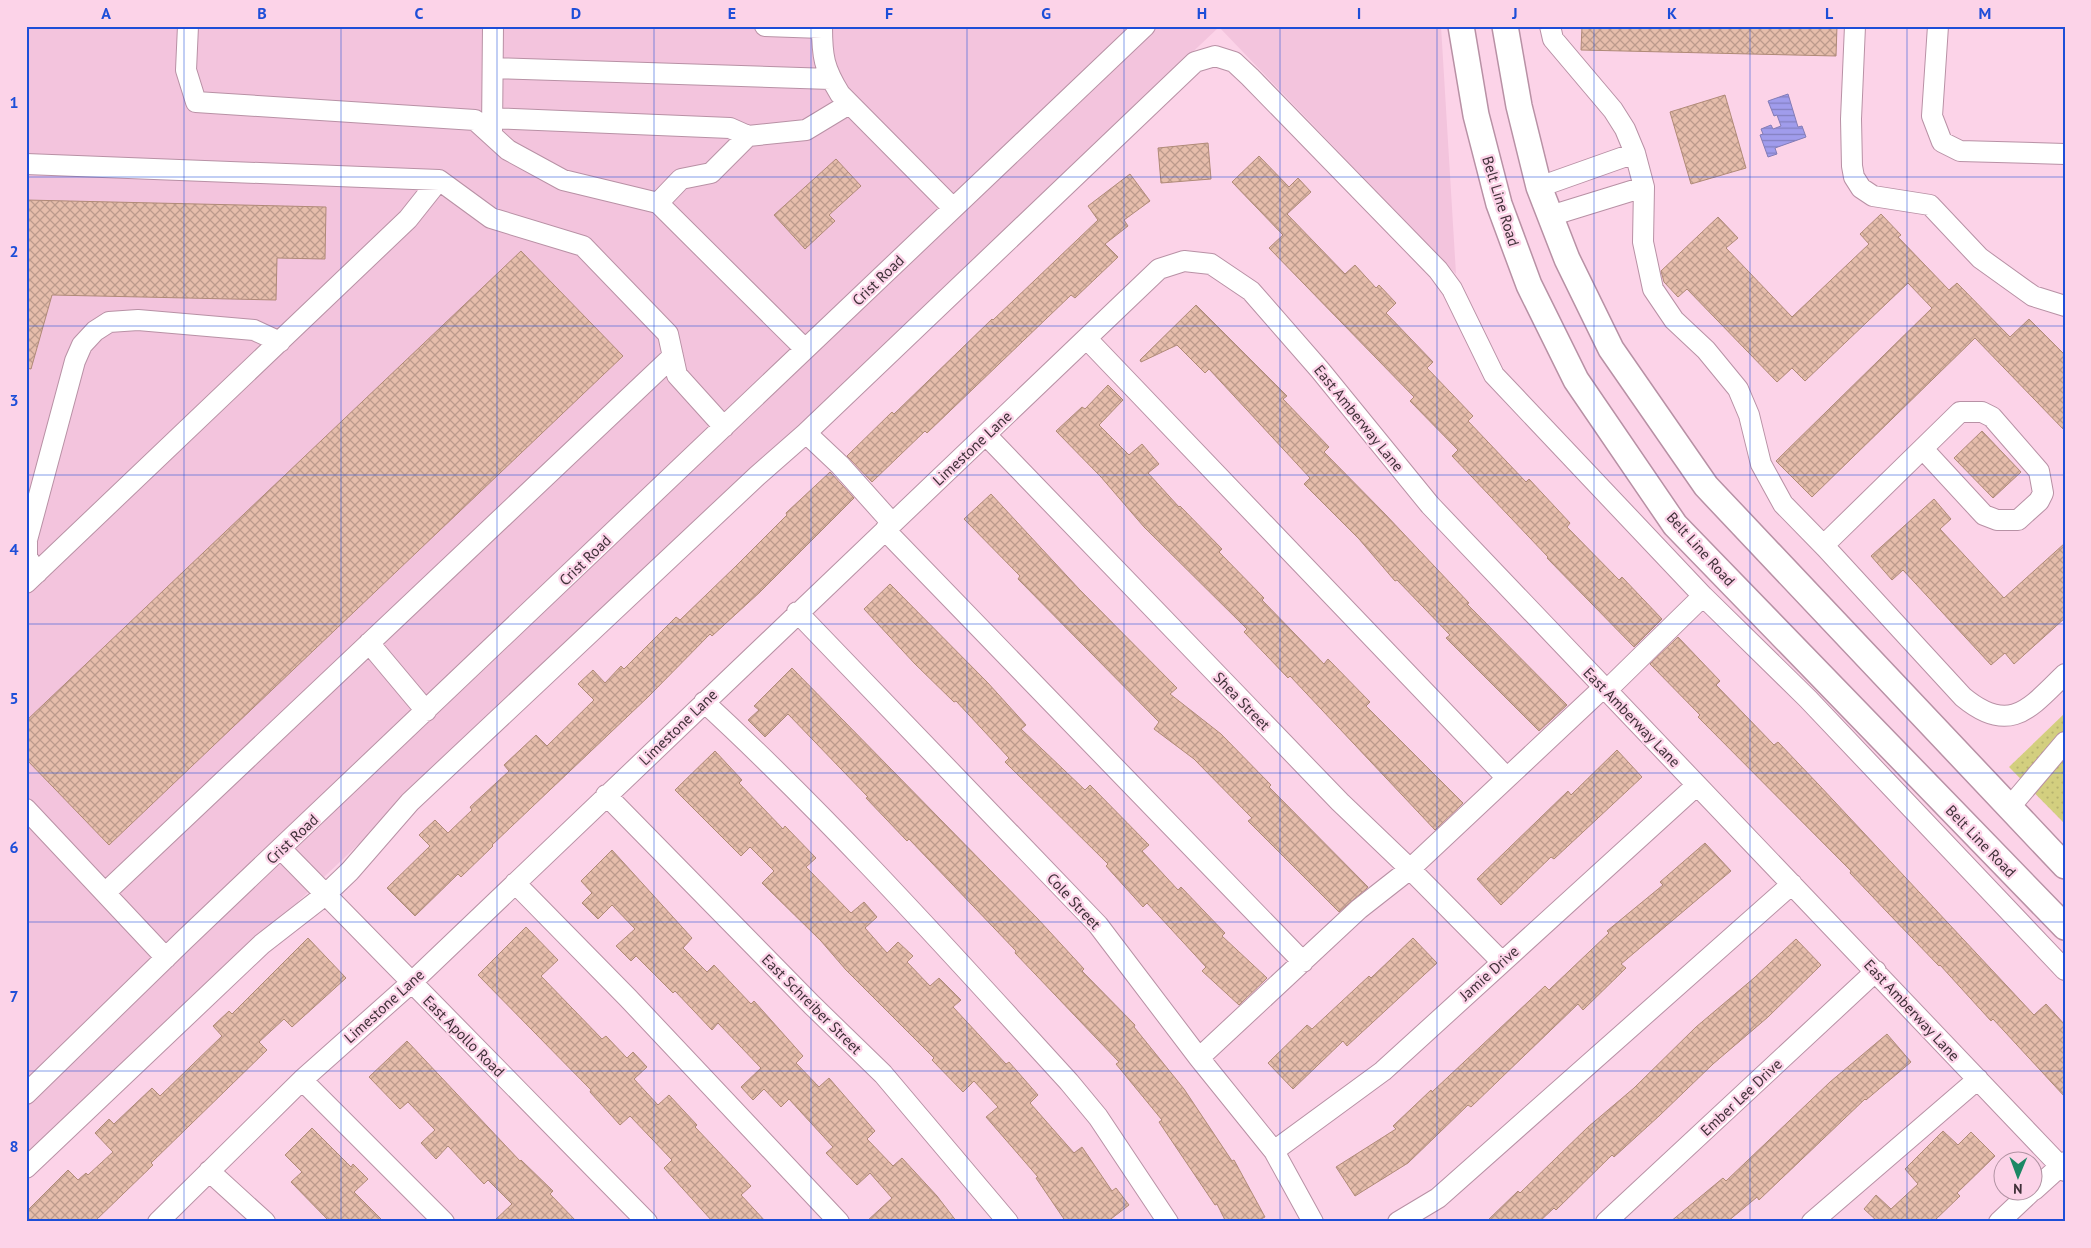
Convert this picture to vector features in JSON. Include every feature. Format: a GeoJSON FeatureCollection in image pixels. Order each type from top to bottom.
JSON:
{"type":"FeatureCollection","features":[{"type":"Feature","properties":{"kind":"main road","name":"Belt Line Road"},"geometry":{"type":"LineString","coordinates":[[1461,26],[1476,115],[1498,204],[1529,285],[1576,380],[1675,525],[2065,927]]}},
{"type":"Feature","properties":{"kind":"main road"},"geometry":{"type":"LineString","coordinates":[[1505,26],[1519,106],[1539,187],[1567,259],[1612,349],[1706,486],[2065,866]]}},
{"type":"Feature","properties":{"kind":"street"},"geometry":{"type":"LineString","coordinates":[[188,26],[186,70],[196,102],[475,120],[492,127],[730,128],[748,136],[806,130],[849,104]]}},
{"type":"Feature","properties":{"kind":"street"},"geometry":{"type":"LineString","coordinates":[[494,26],[492,127],[508,150],[564,180],[658,203],[805,349]]}},
{"type":"Feature","properties":{"kind":"street"},"geometry":{"type":"LineString","coordinates":[[765,26],[822,27],[822,52],[831,79],[840,94],[953,208]]}},
{"type":"Feature","properties":{"kind":"street","name":"Crist Road"},"geometry":{"type":"LineString","coordinates":[[26,1094],[166,958],[282,850],[1145,26]]}},
{"type":"Feature","properties":{"kind":"street"},"geometry":{"type":"LineString","coordinates":[[1550,26],[1553,40],[1614,110],[1635,153],[1644,187],[1643,242],[1653,289],[1674,320],[1706,350],[1738,389],[1749,415],[1761,464],[1783,504],[1824,545],[1963,697],[1978,709],[1997,716],[2013,715],[2029,709],[2065,674]]}},
{"type":"Feature","properties":{"kind":"street"},"geometry":{"type":"LineString","coordinates":[[1855,26],[1851,119],[1852,166],[1854,177],[1861,188],[1873,196],[1930,206],[1980,258],[2033,296],[2065,306]]}},
{"type":"Feature","properties":{"kind":"street"},"geometry":{"type":"LineString","coordinates":[[1938,26],[1932,116],[1942,142],[1960,151],[2065,154]]}},
{"type":"Feature","properties":{"kind":"street"},"geometry":{"type":"LineString","coordinates":[[26,1168],[262,944],[325,895],[350,871],[410,802],[757,476],[806,433],[1196,62],[1215,56],[1234,62],[1250,77],[1438,270],[1452,289],[1494,375],[1703,596],[1808,699],[2065,970]]}},
{"type":"Feature","properties":{"kind":"street"},"geometry":{"type":"LineString","coordinates":[[493,68],[831,79]]}},
{"type":"Feature","properties":{"kind":"street"},"geometry":{"type":"LineString","coordinates":[[658,203],[681,178],[711,173],[748,136]]}},
{"type":"Feature","properties":{"kind":"street"},"geometry":{"type":"LineString","coordinates":[[1539,187],[1635,153]]}},
{"type":"Feature","properties":{"kind":"street"},"geometry":{"type":"LineString","coordinates":[[26,164],[439,180],[491,218],[583,246],[668,334],[677,375],[724,427]]}},
{"type":"Feature","properties":{"kind":"street"},"geometry":{"type":"LineString","coordinates":[[32,578],[408,219],[439,180]]}},
{"type":"Feature","properties":{"kind":"street"},"geometry":{"type":"LineString","coordinates":[[1550,216],[1644,187]]}},
{"type":"Feature","properties":{"kind":"street","name":"Limestone Lane"},"geometry":{"type":"LineString","coordinates":[[158,1222],[302,1080],[411,983],[798,612],[1087,339],[1158,269],[1184,261],[1212,264]]}},
{"type":"Feature","properties":{"kind":"street","name":"East Amberway Lane"},"geometry":{"type":"LineString","coordinates":[[1212,264],[1251,291],[1320,370],[1430,505],[2063,1166]]}},
{"type":"Feature","properties":{"kind":"street"},"geometry":{"type":"LineString","coordinates":[[32,578],[27,540],[75,361],[82,345],[95,331],[109,322],[138,320],[254,330],[280,342]]}},
{"type":"Feature","properties":{"kind":"street"},"geometry":{"type":"LineString","coordinates":[[1087,339],[1508,778]]}},
{"type":"Feature","properties":{"kind":"street"},"geometry":{"type":"LineString","coordinates":[[105,893],[673,356]]}},
{"type":"Feature","properties":{"kind":"street"},"geometry":{"type":"LineString","coordinates":[[1824,545],[1960,412],[1982,412],[1992,417],[2039,471],[2043,493],[2039,501],[2018,520],[1997,520],[1984,515],[1923,449]]}},
{"type":"Feature","properties":{"kind":"street"},"geometry":{"type":"LineString","coordinates":[[806,433],[840,465],[889,526],[1303,962]]}},
{"type":"Feature","properties":{"kind":"street","name":"Shea Street"},"geometry":{"type":"LineString","coordinates":[[986,435],[1340,802],[1410,869],[1502,962]]}},
{"type":"Feature","properties":{"kind":"street"},"geometry":{"type":"LineString","coordinates":[[1199,1058],[1359,909],[1410,869],[1703,596]]}},
{"type":"Feature","properties":{"kind":"street","name":"Cole Street"},"geometry":{"type":"LineString","coordinates":[[798,612],[1098,925],[1199,1058],[1274,1151],[1312,1222]]}},
{"type":"Feature","properties":{"kind":"street"},"geometry":{"type":"LineString","coordinates":[[369,643],[426,711]]}},
{"type":"Feature","properties":{"kind":"street"},"geometry":{"type":"LineString","coordinates":[[704,702],[756,750],[871,869],[1069,1082],[1098,1117],[1168,1222]]}},
{"type":"Feature","properties":{"kind":"street"},"geometry":{"type":"LineString","coordinates":[[2009,808],[2065,742]]}},
{"type":"Feature","properties":{"kind":"street","name":"Jamie Drive"},"geometry":{"type":"LineString","coordinates":[[1274,1151],[1383,1071],[1697,785]]}},
{"type":"Feature","properties":{"kind":"street","name":"East Schreiber Street"},"geometry":{"type":"LineString","coordinates":[[606,795],[812,1005],[883,1074],[1008,1222]]}},
{"type":"Feature","properties":{"kind":"street"},"geometry":{"type":"LineString","coordinates":[[26,809],[166,958]]}},
{"type":"Feature","properties":{"kind":"street","name":"East Apollo Road"},"geometry":{"type":"LineString","coordinates":[[282,850],[647,1222]]}},
{"type":"Feature","properties":{"kind":"street"},"geometry":{"type":"LineString","coordinates":[[515,883],[628,998],[839,1222]]}},
{"type":"Feature","properties":{"kind":"street"},"geometry":{"type":"LineString","coordinates":[[1398,1222],[1438,1198],[1792,884]]}},
{"type":"Feature","properties":{"kind":"street","name":"Ember Lee Drive"},"geometry":{"type":"LineString","coordinates":[[1606,1222],[1876,971]]}},
{"type":"Feature","properties":{"kind":"street"},"geometry":{"type":"LineString","coordinates":[[1812,1222],[1978,1079]]}},
{"type":"Feature","properties":{"kind":"street"},"geometry":{"type":"LineString","coordinates":[[302,1080],[444,1222]]}},
{"type":"Feature","properties":{"kind":"street"},"geometry":{"type":"LineString","coordinates":[[2044,1181],[2063,1166]]}},
{"type":"Feature","properties":{"kind":"street"},"geometry":{"type":"LineString","coordinates":[[210,1171],[265,1222]]}},
{"type":"Feature","properties":{"kind":"street"},"geometry":{"type":"LineString","coordinates":[[1999,1222],[2022,1200]]}},
{"type":"Feature","properties":{"kind":"shaded area"},"geometry":{"type":"Polygon","coordinates":[[[26,26],[1441,26],[1456,274],[1219,27],[26,1160],[26,26]]]}},
{"type":"Feature","properties":{"kind":"shaded area"},"geometry":{"type":"Polygon","coordinates":[[[1788,94],[1798,127],[1802,126],[1806,137],[1775,148],[1777,154],[1768,157],[1760,135],[1763,134],[1761,129],[1771,125],[1773,129],[1781,126],[1777,115],[1774,116],[1768,101],[1788,94]]]}},
{"type":"Feature","properties":{"kind":"shaded area"},"geometry":{"type":"Polygon","coordinates":[[[2065,713],[2065,824],[2009,767],[2065,713]]]}},
{"type":"Feature","properties":{"kind":"building"},"geometry":{"type":"Polygon","coordinates":[[[1582,26],[1837,26],[1836,56],[1581,50],[1582,26]]]}},
{"type":"Feature","properties":{"kind":"building"},"geometry":{"type":"Polygon","coordinates":[[[1725,95],[1746,168],[1691,184],[1670,112],[1725,95]]]}},
{"type":"Feature","properties":{"kind":"building"},"geometry":{"type":"Polygon","coordinates":[[[1208,143],[1211,179],[1161,183],[1158,148],[1208,143]]]}},
{"type":"Feature","properties":{"kind":"building"},"geometry":{"type":"Polygon","coordinates":[[[1259,156],[1289,187],[1298,178],[1311,192],[1287,214],[1345,274],[1355,265],[1376,288],[1379,285],[1396,303],[1386,313],[1433,362],[1427,368],[1473,416],[1468,421],[1526,482],[1529,479],[1570,523],[1567,527],[1619,580],[1622,577],[1662,619],[1634,647],[1547,558],[1452,456],[1458,450],[1410,401],[1414,397],[1269,248],[1283,235],[1232,182],[1259,156]]]}},
{"type":"Feature","properties":{"kind":"building"},"geometry":{"type":"Polygon","coordinates":[[[836,159],[861,186],[829,215],[835,221],[805,249],[774,215],[836,159]]]}},
{"type":"Feature","properties":{"kind":"building"},"geometry":{"type":"Polygon","coordinates":[[[1130,174],[1150,201],[1124,220],[1128,226],[1105,244],[1118,257],[1075,298],[1071,295],[927,433],[925,431],[872,482],[847,456],[892,412],[894,414],[1098,220],[1088,206],[1130,174]]]}},
{"type":"Feature","properties":{"kind":"building"},"geometry":{"type":"Polygon","coordinates":[[[26,200],[326,207],[325,259],[277,258],[276,300],[52,295],[31,369],[26,368],[26,200]]]}},
{"type":"Feature","properties":{"kind":"building"},"geometry":{"type":"Polygon","coordinates":[[[1881,214],[1901,235],[1898,237],[1949,290],[1957,283],[2010,337],[2029,319],[2065,355],[2065,431],[1975,338],[1812,497],[1776,461],[1932,308],[1908,283],[1805,381],[1792,368],[1777,382],[1687,289],[1678,297],[1664,282],[1661,271],[1718,217],[1738,238],[1726,248],[1792,317],[1869,244],[1860,234],[1881,214]]]}},
{"type":"Feature","properties":{"kind":"building"},"geometry":{"type":"Polygon","coordinates":[[[521,251],[623,356],[109,845],[26,759],[26,721],[521,251]]]}},
{"type":"Feature","properties":{"kind":"building"},"geometry":{"type":"Polygon","coordinates":[[[1196,305],[1287,396],[1283,399],[1329,447],[1324,452],[1469,603],[1467,604],[1567,705],[1539,731],[1446,638],[1450,635],[1397,580],[1395,581],[1359,539],[1304,484],[1310,478],[1209,369],[1205,373],[1177,345],[1141,362],[1140,360],[1196,305]]]}},
{"type":"Feature","properties":{"kind":"building"},"geometry":{"type":"Polygon","coordinates":[[[1108,385],[1123,400],[1099,425],[1129,455],[1142,444],[1159,464],[1148,473],[1179,507],[1222,549],[1219,552],[1264,598],[1262,600],[1324,664],[1328,659],[1370,702],[1366,706],[1463,803],[1435,830],[1290,676],[1288,678],[1244,632],[1247,629],[1144,527],[1101,477],[1056,431],[1082,407],[1085,409],[1108,385]]]}},
{"type":"Feature","properties":{"kind":"building"},"geometry":{"type":"Polygon","coordinates":[[[1982,431],[2021,472],[1993,498],[1954,458],[1982,431]]]}},
{"type":"Feature","properties":{"kind":"building"},"geometry":{"type":"Polygon","coordinates":[[[830,472],[854,498],[760,592],[712,636],[710,634],[648,697],[492,845],[461,877],[458,874],[415,916],[387,888],[430,846],[419,835],[435,820],[448,833],[472,810],[470,807],[509,771],[504,765],[536,735],[547,746],[594,700],[578,684],[593,670],[605,683],[621,666],[624,669],[676,617],[680,620],[787,515],[786,513],[830,472]]]}},
{"type":"Feature","properties":{"kind":"building"},"geometry":{"type":"Polygon","coordinates":[[[991,494],[1079,589],[1177,688],[1170,694],[1221,734],[1271,785],[1269,787],[1368,887],[1366,889],[1339,912],[1248,821],[1252,818],[1194,759],[1154,729],[1159,722],[1018,579],[1020,576],[964,519],[991,494]]]}},
{"type":"Feature","properties":{"kind":"building"},"geometry":{"type":"Polygon","coordinates":[[[1934,499],[1951,519],[1940,529],[2004,598],[2065,543],[2065,618],[2014,664],[2005,653],[1991,665],[1903,570],[1892,580],[1871,556],[1934,499]]]}},
{"type":"Feature","properties":{"kind":"building"},"geometry":{"type":"Polygon","coordinates":[[[890,584],[988,683],[1026,725],[1021,729],[1085,790],[1090,785],[1149,845],[1142,851],[1178,890],[1181,887],[1225,933],[1222,936],[1267,978],[1239,1005],[1202,971],[1206,967],[1147,903],[1143,907],[1106,866],[1108,864],[1005,762],[1009,758],[956,701],[954,702],[915,664],[864,609],[890,584]]]}},
{"type":"Feature","properties":{"kind":"building"},"geometry":{"type":"Polygon","coordinates":[[[1678,637],[1720,681],[1716,685],[1774,745],[1778,742],[2034,1015],[2046,1004],[2065,1025],[2065,1097],[1993,1019],[1991,1021],[1940,965],[1850,873],[1851,871],[1698,717],[1700,715],[1650,664],[1678,637]]]}},
{"type":"Feature","properties":{"kind":"building"},"geometry":{"type":"Polygon","coordinates":[[[792,668],[1037,918],[1084,969],[1082,971],[1135,1025],[1134,1027],[1184,1089],[1232,1161],[1234,1160],[1265,1217],[1255,1222],[1226,1222],[1217,1204],[1215,1205],[1159,1122],[1162,1120],[1116,1064],[1119,1062],[1015,953],[1016,951],[909,839],[907,841],[866,798],[868,797],[788,714],[765,737],[748,720],[759,710],[754,706],[792,668]]]}},
{"type":"Feature","properties":{"kind":"building"},"geometry":{"type":"Polygon","coordinates":[[[1617,750],[1642,777],[1554,859],[1551,857],[1501,905],[1477,879],[1568,791],[1571,795],[1617,750]]]}},
{"type":"Feature","properties":{"kind":"building"},"geometry":{"type":"Polygon","coordinates":[[[715,751],[742,780],[739,783],[783,829],[785,826],[816,858],[806,867],[851,913],[864,902],[877,917],[865,928],[887,953],[898,942],[913,956],[907,962],[930,986],[939,978],[961,1000],[953,1007],[1006,1064],[1009,1062],[1038,1095],[1030,1103],[1074,1153],[1082,1147],[1112,1191],[1116,1188],[1129,1205],[1107,1222],[1066,1222],[1036,1178],[1038,1177],[986,1117],[998,1107],[974,1081],[963,1092],[932,1060],[934,1058],[762,883],[774,871],[750,847],[741,856],[675,790],[715,751]]]}},
{"type":"Feature","properties":{"kind":"building"},"geometry":{"type":"Polygon","coordinates":[[[1705,843],[1731,871],[1621,964],[1626,968],[1583,1010],[1578,1004],[1471,1107],[1468,1105],[1408,1163],[1355,1196],[1336,1167],[1396,1129],[1393,1126],[1431,1090],[1432,1092],[1545,986],[1549,990],[1609,933],[1607,931],[1663,885],[1660,882],[1705,843]]]}},
{"type":"Feature","properties":{"kind":"building"},"geometry":{"type":"Polygon","coordinates":[[[612,850],[692,938],[683,948],[707,972],[714,965],[751,1004],[754,1001],[803,1056],[796,1063],[819,1087],[829,1078],[875,1131],[867,1139],[893,1166],[902,1158],[937,1196],[957,1222],[866,1222],[892,1198],[870,1173],[857,1185],[826,1153],[833,1147],[789,1099],[781,1107],[764,1089],[753,1100],[741,1087],[761,1068],[718,1023],[712,1030],[675,991],[673,993],[636,956],[631,961],[616,946],[635,929],[612,905],[598,919],[582,903],[592,893],[581,881],[612,850]]]}},
{"type":"Feature","properties":{"kind":"building"},"geometry":{"type":"Polygon","coordinates":[[[526,927],[558,960],[541,976],[602,1039],[606,1036],[627,1058],[633,1052],[647,1067],[634,1079],[658,1105],[669,1095],[697,1125],[695,1127],[751,1186],[741,1195],[766,1222],[713,1222],[664,1168],[672,1160],[630,1116],[620,1125],[590,1092],[591,1090],[478,975],[526,927]]]}},
{"type":"Feature","properties":{"kind":"building"},"geometry":{"type":"Polygon","coordinates":[[[308,938],[346,978],[292,1027],[284,1019],[259,1042],[267,1050],[151,1163],[153,1165],[94,1222],[26,1222],[26,1212],[68,1170],[78,1180],[86,1173],[88,1175],[113,1152],[95,1133],[109,1119],[114,1124],[152,1088],[160,1096],[222,1036],[213,1026],[229,1011],[232,1014],[308,938]]]}},
{"type":"Feature","properties":{"kind":"building"},"geometry":{"type":"Polygon","coordinates":[[[1413,938],[1437,963],[1347,1046],[1343,1041],[1293,1089],[1268,1063],[1307,1025],[1312,1029],[1369,976],[1371,978],[1413,938]]]}},
{"type":"Feature","properties":{"kind":"building"},"geometry":{"type":"Polygon","coordinates":[[[1796,939],[1821,965],[1768,1017],[1713,1064],[1614,1157],[1612,1155],[1556,1210],[1554,1208],[1539,1222],[1486,1222],[1518,1191],[1520,1193],[1588,1127],[1634,1088],[1696,1027],[1754,978],[1796,939]]]}},
{"type":"Feature","properties":{"kind":"building"},"geometry":{"type":"Polygon","coordinates":[[[1887,1034],[1911,1062],[1865,1099],[1759,1200],[1757,1197],[1727,1222],[1670,1222],[1723,1178],[1726,1181],[1830,1082],[1887,1034]]]}},
{"type":"Feature","properties":{"kind":"building"},"geometry":{"type":"Polygon","coordinates":[[[407,1041],[520,1161],[553,1191],[550,1194],[577,1222],[493,1222],[512,1204],[488,1180],[484,1184],[448,1146],[436,1159],[421,1143],[435,1130],[408,1102],[400,1109],[369,1077],[407,1041]]]}},
{"type":"Feature","properties":{"kind":"building"},"geometry":{"type":"Polygon","coordinates":[[[312,1128],[351,1167],[353,1164],[368,1179],[354,1192],[384,1222],[330,1222],[291,1182],[302,1172],[285,1155],[312,1128]]]}},
{"type":"Feature","properties":{"kind":"building"},"geometry":{"type":"Polygon","coordinates":[[[1943,1131],[1958,1145],[1971,1132],[1994,1155],[1957,1193],[1960,1196],[1933,1222],[1878,1222],[1864,1209],[1876,1195],[1891,1209],[1918,1184],[1905,1169],[1943,1131]]]}}]}
